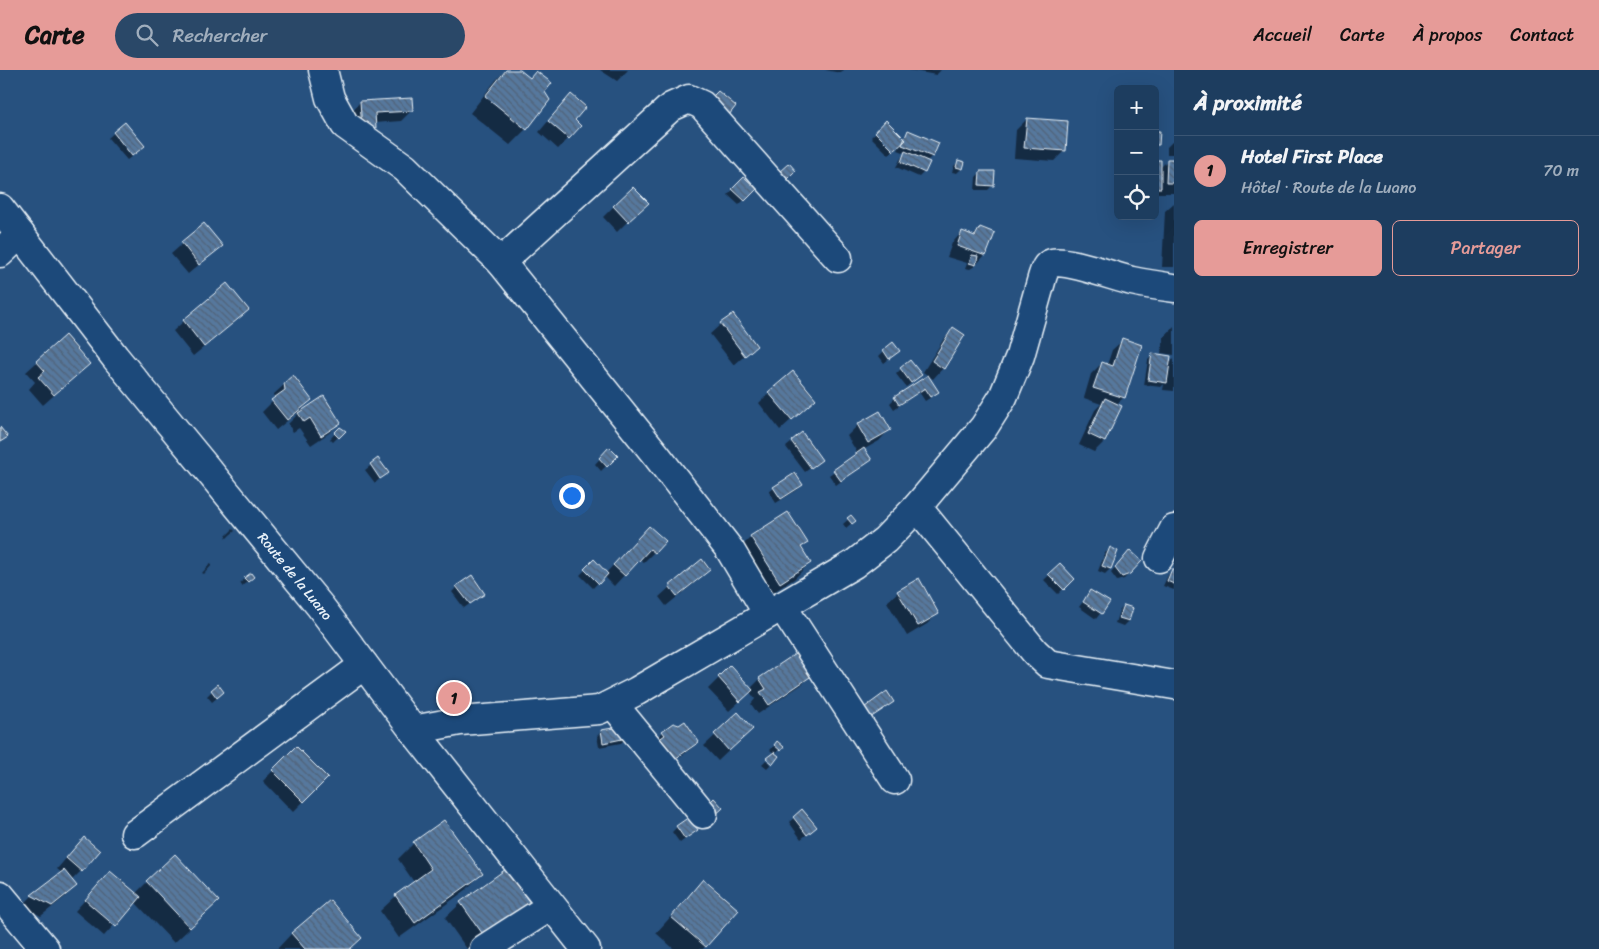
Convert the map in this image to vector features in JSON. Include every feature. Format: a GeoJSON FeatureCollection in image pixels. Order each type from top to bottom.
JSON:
{"type":"FeatureCollection","features":[{"type":"Feature","properties":{"kind":"street"},"geometry":{"type":"LineString","coordinates":[[323,70],[330,98],[345,125],[405,168],[501,262],[730,550],[775,610],[895,780]]}},
{"type":"Feature","properties":{"kind":"street"},"geometry":{"type":"LineString","coordinates":[[501,262],[671,107],[689,99],[702,105],[838,258]]}},
{"type":"Feature","properties":{"kind":"street","name":"Route de la Luano"},"geometry":{"type":"LineString","coordinates":[[0,208],[115,357],[320,606],[413,730],[586,949]]}},
{"type":"Feature","properties":{"kind":"street"},"geometry":{"type":"LineString","coordinates":[[0,253],[20,234]]}},
{"type":"Feature","properties":{"kind":"street"},"geometry":{"type":"LineString","coordinates":[[413,730],[460,721],[582,713],[599,710],[637,691],[854,564],[885,540],[917,507],[984,427],[1003,397],[1020,356],[1042,278],[1049,264],[1056,262],[1133,281],[1174,288]]}},
{"type":"Feature","properties":{"kind":"street"},"geometry":{"type":"LineString","coordinates":[[917,507],[1035,652],[1048,664],[1174,685]]}},
{"type":"Feature","properties":{"kind":"street"},"geometry":{"type":"LineString","coordinates":[[1159,558],[1174,529]]}},
{"type":"Feature","properties":{"kind":"street"},"geometry":{"type":"LineString","coordinates":[[135,834],[364,665]]}},
{"type":"Feature","properties":{"kind":"street"},"geometry":{"type":"LineString","coordinates":[[613,704],[703,814]]}},
{"type":"Feature","properties":{"kind":"street"},"geometry":{"type":"LineString","coordinates":[[484,949],[551,906]]}},
{"type":"Feature","properties":{"kind":"street"},"geometry":{"type":"LineString","coordinates":[[4,907],[45,949]]}},
{"type":"Feature","properties":{"kind":"building"},"geometry":{"type":"Polygon","coordinates":[[[506,70],[520,70],[530,78],[536,71],[552,83],[545,92],[550,100],[527,130],[485,96],[506,70]]]}},
{"type":"Feature","properties":{"kind":"building"},"geometry":{"type":"Polygon","coordinates":[[[718,91],[736,106],[729,115],[710,99],[718,91]]]}},
{"type":"Feature","properties":{"kind":"building"},"geometry":{"type":"Polygon","coordinates":[[[571,94],[586,107],[575,120],[581,126],[569,139],[548,121],[571,94]]]}},
{"type":"Feature","properties":{"kind":"building"},"geometry":{"type":"Polygon","coordinates":[[[412,98],[413,111],[375,113],[376,128],[362,129],[360,101],[412,98]]]}},
{"type":"Feature","properties":{"kind":"building"},"geometry":{"type":"Polygon","coordinates":[[[1027,118],[1068,121],[1066,151],[1024,148],[1027,118]]]}},
{"type":"Feature","properties":{"kind":"building"},"geometry":{"type":"Polygon","coordinates":[[[886,120],[906,140],[894,151],[875,132],[886,120]]]}},
{"type":"Feature","properties":{"kind":"building"},"geometry":{"type":"Polygon","coordinates":[[[125,122],[145,146],[132,156],[113,132],[125,122]]]}},
{"type":"Feature","properties":{"kind":"building"},"geometry":{"type":"Polygon","coordinates":[[[908,130],[939,143],[933,157],[902,145],[908,130]]]}},
{"type":"Feature","properties":{"kind":"building"},"geometry":{"type":"Polygon","coordinates":[[[905,151],[930,162],[925,173],[901,162],[905,151]]]}},
{"type":"Feature","properties":{"kind":"building"},"geometry":{"type":"Polygon","coordinates":[[[1167,159],[1174,159],[1174,183],[1166,183],[1167,159]]]}},
{"type":"Feature","properties":{"kind":"building"},"geometry":{"type":"Polygon","coordinates":[[[958,160],[965,162],[963,169],[956,167],[958,160]]]}},
{"type":"Feature","properties":{"kind":"building"},"geometry":{"type":"Polygon","coordinates":[[[1159,160],[1161,160],[1161,188],[1159,188],[1159,160]]]}},
{"type":"Feature","properties":{"kind":"building"},"geometry":{"type":"Polygon","coordinates":[[[789,163],[796,171],[787,180],[779,172],[789,163]]]}},
{"type":"Feature","properties":{"kind":"building"},"geometry":{"type":"Polygon","coordinates":[[[980,171],[995,171],[994,186],[979,185],[980,171]]]}},
{"type":"Feature","properties":{"kind":"building"},"geometry":{"type":"Polygon","coordinates":[[[744,177],[757,189],[745,201],[732,189],[744,177]]]}},
{"type":"Feature","properties":{"kind":"building"},"geometry":{"type":"Polygon","coordinates":[[[633,187],[649,203],[628,222],[613,206],[633,187]]]}},
{"type":"Feature","properties":{"kind":"building"},"geometry":{"type":"Polygon","coordinates":[[[204,223],[223,246],[199,265],[181,242],[204,223]]]}},
{"type":"Feature","properties":{"kind":"building"},"geometry":{"type":"Polygon","coordinates":[[[980,227],[995,233],[986,256],[957,246],[962,231],[975,236],[980,227]]]}},
{"type":"Feature","properties":{"kind":"building"},"geometry":{"type":"Polygon","coordinates":[[[972,255],[978,256],[976,265],[969,263],[972,255]]]}},
{"type":"Feature","properties":{"kind":"building"},"geometry":{"type":"Polygon","coordinates":[[[227,283],[249,310],[204,347],[183,320],[227,283]]]}},
{"type":"Feature","properties":{"kind":"building"},"geometry":{"type":"Polygon","coordinates":[[[733,314],[757,346],[745,356],[720,323],[733,314]]]}},
{"type":"Feature","properties":{"kind":"building"},"geometry":{"type":"Polygon","coordinates":[[[953,327],[965,335],[944,369],[932,361],[953,327]]]}},
{"type":"Feature","properties":{"kind":"building"},"geometry":{"type":"Polygon","coordinates":[[[65,335],[90,364],[54,395],[38,377],[45,371],[36,361],[65,335]]]}},
{"type":"Feature","properties":{"kind":"building"},"geometry":{"type":"Polygon","coordinates":[[[1122,338],[1142,345],[1125,398],[1093,388],[1102,362],[1113,366],[1122,338]]]}},
{"type":"Feature","properties":{"kind":"building"},"geometry":{"type":"Polygon","coordinates":[[[893,342],[900,351],[889,359],[883,350],[893,342]]]}},
{"type":"Feature","properties":{"kind":"building"},"geometry":{"type":"Polygon","coordinates":[[[1152,353],[1171,356],[1167,383],[1148,380],[1152,353]]]}},
{"type":"Feature","properties":{"kind":"building"},"geometry":{"type":"Polygon","coordinates":[[[910,360],[922,375],[911,383],[900,368],[910,360]]]}},
{"type":"Feature","properties":{"kind":"building"},"geometry":{"type":"Polygon","coordinates":[[[793,371],[816,399],[792,420],[768,392],[793,371]]]}},
{"type":"Feature","properties":{"kind":"building"},"geometry":{"type":"Polygon","coordinates":[[[293,375],[312,400],[287,420],[271,400],[285,390],[284,383],[293,375]]]}},
{"type":"Feature","properties":{"kind":"building"},"geometry":{"type":"Polygon","coordinates":[[[928,375],[939,392],[931,397],[925,388],[899,405],[894,397],[928,375]]]}},
{"type":"Feature","properties":{"kind":"building"},"geometry":{"type":"Polygon","coordinates":[[[324,396],[341,423],[321,436],[310,418],[304,422],[298,413],[324,396]]]}},
{"type":"Feature","properties":{"kind":"building"},"geometry":{"type":"Polygon","coordinates":[[[1105,398],[1122,406],[1105,442],[1088,434],[1105,398]]]}},
{"type":"Feature","properties":{"kind":"building"},"geometry":{"type":"Polygon","coordinates":[[[880,411],[891,430],[868,443],[857,424],[880,411]]]}},
{"type":"Feature","properties":{"kind":"building"},"geometry":{"type":"Polygon","coordinates":[[[0,427],[8,437],[0,442],[0,427]]]}},
{"type":"Feature","properties":{"kind":"building"},"geometry":{"type":"Polygon","coordinates":[[[340,427],[346,431],[339,438],[334,433],[340,427]]]}},
{"type":"Feature","properties":{"kind":"building"},"geometry":{"type":"Polygon","coordinates":[[[802,432],[822,460],[811,468],[791,441],[802,432]]]}},
{"type":"Feature","properties":{"kind":"building"},"geometry":{"type":"Polygon","coordinates":[[[609,447],[618,456],[607,467],[599,458],[609,447]]]}},
{"type":"Feature","properties":{"kind":"building"},"geometry":{"type":"Polygon","coordinates":[[[864,448],[872,460],[841,481],[833,470],[864,448]]]}},
{"type":"Feature","properties":{"kind":"building"},"geometry":{"type":"Polygon","coordinates":[[[378,458],[389,473],[380,479],[370,464],[378,458]]]}},
{"type":"Feature","properties":{"kind":"building"},"geometry":{"type":"Polygon","coordinates":[[[795,473],[803,485],[781,499],[773,487],[795,473]]]}},
{"type":"Feature","properties":{"kind":"building"},"geometry":{"type":"Polygon","coordinates":[[[788,512],[808,543],[801,547],[811,563],[780,583],[750,536],[788,512]]]}},
{"type":"Feature","properties":{"kind":"building"},"geometry":{"type":"Polygon","coordinates":[[[851,515],[856,521],[852,524],[847,518],[851,515]]]}},
{"type":"Feature","properties":{"kind":"building"},"geometry":{"type":"Polygon","coordinates":[[[649,526],[666,541],[655,553],[650,549],[625,576],[613,565],[649,526]]]}},
{"type":"Feature","properties":{"kind":"building"},"geometry":{"type":"Polygon","coordinates":[[[1110,547],[1118,551],[1111,569],[1102,566],[1110,547]]]}},
{"type":"Feature","properties":{"kind":"building"},"geometry":{"type":"Polygon","coordinates":[[[1130,550],[1142,561],[1130,574],[1122,577],[1115,568],[1130,550]]]}},
{"type":"Feature","properties":{"kind":"building"},"geometry":{"type":"Polygon","coordinates":[[[594,559],[608,574],[599,584],[584,569],[594,559]]]}},
{"type":"Feature","properties":{"kind":"building"},"geometry":{"type":"Polygon","coordinates":[[[702,559],[710,570],[677,596],[669,586],[702,559]]]}},
{"type":"Feature","properties":{"kind":"building"},"geometry":{"type":"Polygon","coordinates":[[[1060,563],[1075,579],[1064,590],[1048,574],[1060,563]]]}},
{"type":"Feature","properties":{"kind":"building"},"geometry":{"type":"Polygon","coordinates":[[[1172,569],[1174,569],[1174,584],[1167,581],[1172,569]]]}},
{"type":"Feature","properties":{"kind":"building"},"geometry":{"type":"Polygon","coordinates":[[[251,573],[254,577],[248,582],[244,578],[251,573]]]}},
{"type":"Feature","properties":{"kind":"building"},"geometry":{"type":"Polygon","coordinates":[[[472,575],[485,594],[470,604],[456,586],[472,575]]]}},
{"type":"Feature","properties":{"kind":"building"},"geometry":{"type":"Polygon","coordinates":[[[919,578],[939,614],[918,626],[897,591],[919,578]]]}},
{"type":"Feature","properties":{"kind":"building"},"geometry":{"type":"Polygon","coordinates":[[[1090,590],[1110,602],[1102,614],[1083,602],[1090,590]]]}},
{"type":"Feature","properties":{"kind":"building"},"geometry":{"type":"Polygon","coordinates":[[[1124,605],[1133,608],[1129,621],[1119,618],[1124,605]]]}},
{"type":"Feature","properties":{"kind":"building"},"geometry":{"type":"Polygon","coordinates":[[[798,652],[813,675],[769,705],[760,692],[766,689],[759,678],[798,652]]]}},
{"type":"Feature","properties":{"kind":"building"},"geometry":{"type":"Polygon","coordinates":[[[730,665],[753,690],[740,702],[718,677],[730,665]]]}},
{"type":"Feature","properties":{"kind":"building"},"geometry":{"type":"Polygon","coordinates":[[[218,684],[224,692],[217,698],[211,690],[218,684]]]}},
{"type":"Feature","properties":{"kind":"building"},"geometry":{"type":"Polygon","coordinates":[[[887,691],[894,702],[867,720],[861,710],[887,691]]]}},
{"type":"Feature","properties":{"kind":"building"},"geometry":{"type":"Polygon","coordinates":[[[738,712],[753,729],[729,751],[714,734],[738,712]]]}},
{"type":"Feature","properties":{"kind":"building"},"geometry":{"type":"Polygon","coordinates":[[[685,721],[699,742],[672,761],[658,740],[665,735],[662,731],[673,723],[679,725],[685,721]]]}},
{"type":"Feature","properties":{"kind":"building"},"geometry":{"type":"Polygon","coordinates":[[[625,726],[627,738],[603,743],[601,730],[625,726]]]}},
{"type":"Feature","properties":{"kind":"building"},"geometry":{"type":"Polygon","coordinates":[[[777,741],[784,747],[781,751],[774,745],[777,741]]]}},
{"type":"Feature","properties":{"kind":"building"},"geometry":{"type":"Polygon","coordinates":[[[296,746],[328,778],[304,802],[272,770],[296,746]]]}},
{"type":"Feature","properties":{"kind":"building"},"geometry":{"type":"Polygon","coordinates":[[[774,752],[779,756],[773,764],[766,758],[774,752]]]}},
{"type":"Feature","properties":{"kind":"building"},"geometry":{"type":"Polygon","coordinates":[[[714,798],[723,808],[714,816],[706,806],[714,798]]]}},
{"type":"Feature","properties":{"kind":"building"},"geometry":{"type":"Polygon","coordinates":[[[802,809],[817,827],[807,835],[793,817],[802,809]]]}},
{"type":"Feature","properties":{"kind":"building"},"geometry":{"type":"Polygon","coordinates":[[[689,817],[698,830],[685,839],[676,826],[689,817]]]}},
{"type":"Feature","properties":{"kind":"building"},"geometry":{"type":"Polygon","coordinates":[[[444,820],[483,874],[415,923],[395,895],[431,869],[413,842],[444,820]]]}},
{"type":"Feature","properties":{"kind":"building"},"geometry":{"type":"Polygon","coordinates":[[[84,837],[100,851],[82,872],[66,858],[84,837]]]}},
{"type":"Feature","properties":{"kind":"building"},"geometry":{"type":"Polygon","coordinates":[[[175,854],[219,901],[190,928],[146,881],[175,854]]]}},
{"type":"Feature","properties":{"kind":"building"},"geometry":{"type":"Polygon","coordinates":[[[506,869],[533,907],[487,940],[460,902],[506,869]]]}},
{"type":"Feature","properties":{"kind":"building"},"geometry":{"type":"Polygon","coordinates":[[[64,870],[77,886],[52,906],[31,895],[64,870]]]}},
{"type":"Feature","properties":{"kind":"building"},"geometry":{"type":"Polygon","coordinates":[[[110,871],[141,897],[116,927],[85,900],[110,871]]]}},
{"type":"Feature","properties":{"kind":"building"},"geometry":{"type":"Polygon","coordinates":[[[703,879],[739,910],[706,947],[671,917],[703,879]]]}},
{"type":"Feature","properties":{"kind":"building"},"geometry":{"type":"Polygon","coordinates":[[[330,900],[362,938],[350,949],[305,949],[291,933],[330,900]]]}},
{"type":"Feature","properties":{"kind":"place","name":"Hotel First Place"},"geometry":{"type":"Point","coordinates":[454,698]}}]}
